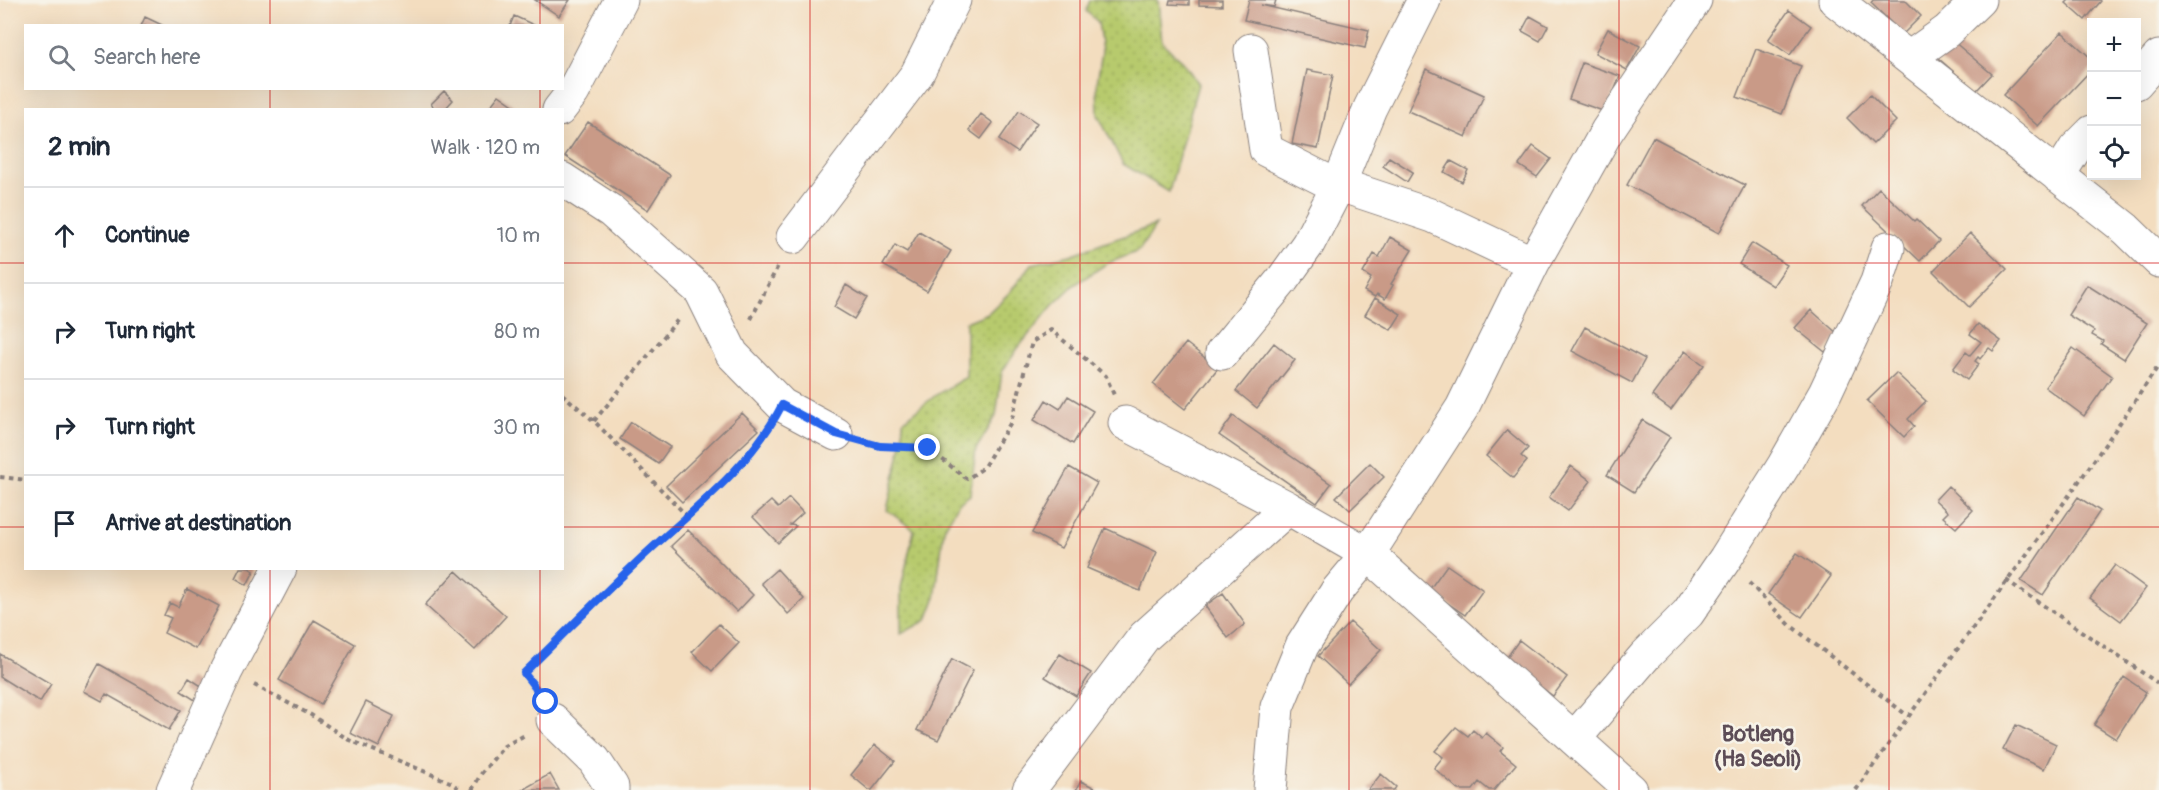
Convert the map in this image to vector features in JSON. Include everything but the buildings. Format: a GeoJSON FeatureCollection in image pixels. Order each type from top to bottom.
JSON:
{"type":"FeatureCollection","features":[{"type":"Feature","properties":{"kind":"street"},"geometry":{"type":"LineString","coordinates":[[561,108],[573,92],[621,0]]}},
{"type":"Feature","properties":{"kind":"street"},"geometry":{"type":"LineString","coordinates":[[793,237],[917,74],[954,0]]}},
{"type":"Feature","properties":{"kind":"street"},"geometry":{"type":"LineString","coordinates":[[1222,353],[1283,279],[1308,244],[1339,184],[1370,108],[1424,0]]}},
{"type":"Feature","properties":{"kind":"street"},"geometry":{"type":"LineString","coordinates":[[1270,790],[1277,707],[1302,646],[1336,591],[1368,554],[1462,408],[1533,263],[1607,131],[1695,0]]}},
{"type":"Feature","properties":{"kind":"street"},"geometry":{"type":"LineString","coordinates":[[1835,0],[2126,230],[2159,261]]}},
{"type":"Feature","properties":{"kind":"street"},"geometry":{"type":"LineString","coordinates":[[1909,58],[1947,31],[1979,0]]}},
{"type":"Feature","properties":{"kind":"street"},"geometry":{"type":"LineString","coordinates":[[1251,50],[1266,150],[1325,180],[1433,216],[1533,263]]}},
{"type":"Feature","properties":{"kind":"street"},"geometry":{"type":"LineString","coordinates":[[2141,77],[2159,57]]}},
{"type":"Feature","properties":{"kind":"street"},"geometry":{"type":"LineString","coordinates":[[2058,176],[2075,149],[2087,136]]}},
{"type":"Feature","properties":{"kind":"street"},"geometry":{"type":"LineString","coordinates":[[564,181],[611,211],[701,291],[732,354],[782,405],[836,434]]}},
{"type":"Feature","properties":{"kind":"street"},"geometry":{"type":"LineString","coordinates":[[1574,739],[1645,656],[1688,613],[1725,559],[1784,465],[1825,393],[1877,282],[1888,248]]}},
{"type":"Feature","properties":{"kind":"street"},"geometry":{"type":"LineString","coordinates":[[1125,423],[1288,508],[1368,554],[1631,790]]}},
{"type":"Feature","properties":{"kind":"street"},"geometry":{"type":"LineString","coordinates":[[1029,790],[1144,637],[1288,508]]}},
{"type":"Feature","properties":{"kind":"street"},"geometry":{"type":"LineString","coordinates":[[173,790],[226,671],[279,570]]}},
{"type":"Feature","properties":{"kind":"street"},"geometry":{"type":"LineString","coordinates":[[553,720],[594,760],[612,790]]}},
{"type":"Feature","properties":{"kind":"path"},"geometry":{"type":"LineString","coordinates":[[732,354],[793,237]]}},
{"type":"Feature","properties":{"kind":"path"},"geometry":{"type":"LineString","coordinates":[[594,421],[701,291]]}},
{"type":"Feature","properties":{"kind":"path"},"geometry":{"type":"LineString","coordinates":[[836,434],[880,446],[928,448],[967,479],[983,468],[1011,422],[1032,342],[1051,330],[1106,376],[1125,423]]}},
{"type":"Feature","properties":{"kind":"path"},"geometry":{"type":"LineString","coordinates":[[1856,790],[2103,449],[2159,365]]}},
{"type":"Feature","properties":{"kind":"path"},"geometry":{"type":"LineString","coordinates":[[564,396],[594,421],[688,517]]}},
{"type":"Feature","properties":{"kind":"path"},"geometry":{"type":"LineString","coordinates":[[472,790],[480,774],[504,746],[553,720],[546,702],[524,673],[651,549],[688,517],[745,459],[770,428],[782,405]]}},
{"type":"Feature","properties":{"kind":"path"},"geometry":{"type":"LineString","coordinates":[[0,477],[24,480]]}},
{"type":"Feature","properties":{"kind":"path"},"geometry":{"type":"LineString","coordinates":[[1725,559],[1790,625],[1908,716]]}},
{"type":"Feature","properties":{"kind":"path"},"geometry":{"type":"LineString","coordinates":[[2006,580],[2159,684]]}},
{"type":"Feature","properties":{"kind":"path"},"geometry":{"type":"LineString","coordinates":[[226,671],[311,715],[349,740],[450,782],[461,790]]}},
{"type":"Feature","properties":{"kind":"green space"},"geometry":{"type":"Polygon","coordinates":[[[1090,0],[1158,0],[1162,42],[1186,66],[1198,84],[1169,192],[1123,164],[1098,115],[1097,83],[1102,51],[1098,22],[1086,11],[1090,0]]]}},
{"type":"Feature","properties":{"kind":"green space"},"geometry":{"type":"Polygon","coordinates":[[[1156,225],[1139,251],[1106,264],[1074,285],[1053,305],[1018,348],[1002,372],[996,416],[976,449],[970,495],[959,503],[944,529],[935,599],[927,620],[901,634],[901,588],[914,530],[887,510],[903,439],[903,421],[936,395],[966,377],[966,322],[988,313],[1009,293],[1032,264],[1070,255],[1156,225]]]}},
{"type":"Feature","properties":{"kind":"district","name":"Botleng (Ha Seoli)"},"geometry":{"type":"Point","coordinates":[1758,746]}},
{"type":"Feature","properties":{"kind":"route"},"geometry":{"type":"LineString","coordinates":[[546,702],[524,673],[651,549],[688,517],[745,459],[770,428],[782,405],[836,434],[880,446],[928,448]]}}]}
